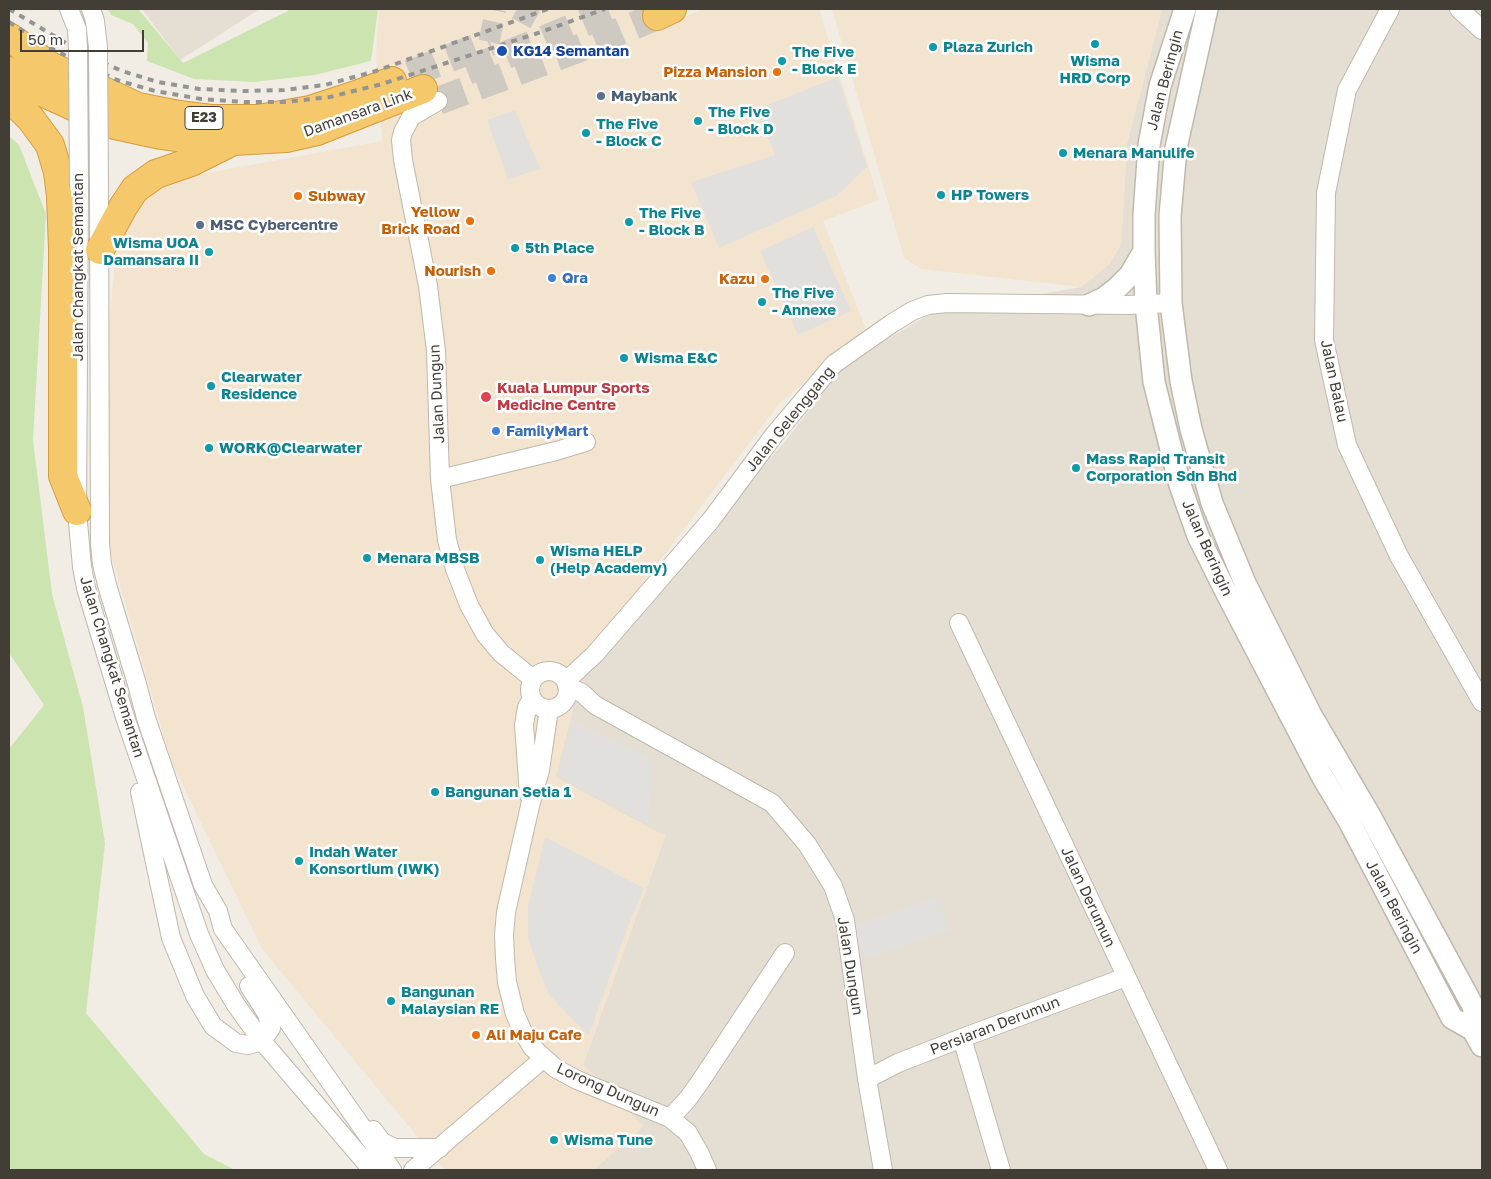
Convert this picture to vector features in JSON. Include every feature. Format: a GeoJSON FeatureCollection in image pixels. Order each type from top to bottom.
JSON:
{"type":"FeatureCollection","features":[{"type":"Feature","properties":{"kind":"highway","name":"Damansara Link"},"geometry":{"type":"LineString","coordinates":[[9,37],[50,66],[138,107],[210,119],[258,119],[310,110],[359,94],[424,88]]}},
{"type":"Feature","properties":{"kind":"highway","name":"Damansara Link"},"geometry":{"type":"LineString","coordinates":[[9,71],[40,91],[115,125],[161,135],[197,140],[232,141],[286,138],[337,124],[374,121],[424,88]]}},
{"type":"Feature","properties":{"kind":"highway"},"geometry":{"type":"LineString","coordinates":[[9,97],[31,119],[50,145],[58,172],[63,249],[63,476],[77,511]]}},
{"type":"Feature","properties":{"kind":"highway"},"geometry":{"type":"LineString","coordinates":[[100,250],[122,208],[135,189],[156,174],[191,162],[232,141]]}},
{"type":"Feature","properties":{"kind":"street","name":"Jalan Changkat Semantan"},"geometry":{"type":"LineString","coordinates":[[69,9],[77,29],[78,48],[77,511],[82,567],[86,588],[124,714],[198,934],[215,970],[236,1005],[262,1041],[372,1170]]}},
{"type":"Feature","properties":{"kind":"street","name":"Jalan Changkat Semantan"},"geometry":{"type":"LineString","coordinates":[[92,9],[98,47],[100,544],[102,564],[146,718],[203,885],[218,911],[223,929],[392,1170]]}},
{"type":"Feature","properties":{"kind":"street","name":"Jalan Beringin"},"geometry":{"type":"LineString","coordinates":[[1185,9],[1160,86],[1149,145],[1144,215],[1146,304],[1154,382],[1180,485],[1198,536],[1226,592],[1452,1018],[1478,1038]]}},
{"type":"Feature","properties":{"kind":"street","name":"Jalan Beringin"},"geometry":{"type":"LineString","coordinates":[[1207,9],[1176,148],[1170,216],[1171,303],[1181,381],[1191,429],[1212,503],[1245,583],[1311,715],[1350,781],[1474,1008],[1478,1038]]}},
{"type":"Feature","properties":{"kind":"street","name":"Jalan Balau"},"geometry":{"type":"LineString","coordinates":[[1390,9],[1347,90],[1326,193],[1324,340],[1347,445],[1400,556],[1482,702]]}},
{"type":"Feature","properties":{"kind":"street"},"geometry":{"type":"LineString","coordinates":[[1459,9],[1482,30]]}},
{"type":"Feature","properties":{"kind":"street","name":"Jalan Dungun"},"geometry":{"type":"LineString","coordinates":[[424,88],[401,140],[403,160],[428,286],[436,351],[440,479],[447,540],[455,569],[469,605],[485,634],[501,653],[533,679]]}},
{"type":"Feature","properties":{"kind":"street"},"geometry":{"type":"LineString","coordinates":[[1090,305],[1112,294],[1130,275],[1144,251]]}},
{"type":"Feature","properties":{"kind":"street","name":"Jalan Gelenggang"},"geometry":{"type":"LineString","coordinates":[[565,681],[595,654],[711,520],[774,435],[834,364],[912,311],[928,305],[947,303],[1090,305],[1171,303]]}},
{"type":"Feature","properties":{"kind":"street"},"geometry":{"type":"LineString","coordinates":[[440,479],[586,442]]}},
{"type":"Feature","properties":{"kind":"street","name":"Jalan Derumun"},"geometry":{"type":"LineString","coordinates":[[959,623],[1218,1170]]}},
{"type":"Feature","properties":{"kind":"street"},"geometry":{"type":"LineString","coordinates":[[544,671],[553,672],[565,681],[567,695],[556,706],[540,707],[532,700],[529,689],[533,679],[544,671]]}},
{"type":"Feature","properties":{"kind":"street","name":"Jalan Dungun"},"geometry":{"type":"LineString","coordinates":[[565,681],[595,705],[772,803],[807,844],[833,886],[845,920],[866,1079],[884,1170]]}},
{"type":"Feature","properties":{"kind":"street","name":"Lorong Dungun"},"geometry":{"type":"LineString","coordinates":[[530,806],[524,725],[527,707],[532,700]]}},
{"type":"Feature","properties":{"kind":"street","name":"Jalan Dungun"},"geometry":{"type":"LineString","coordinates":[[556,706],[575,702],[595,705]]}},
{"type":"Feature","properties":{"kind":"street","name":"Lorong Dungun"},"geometry":{"type":"LineString","coordinates":[[556,706],[530,806],[506,912],[504,935],[507,982],[515,1014],[522,1032],[532,1047],[554,1068],[670,1118],[688,1133],[707,1170]]}},
{"type":"Feature","properties":{"kind":"street"},"geometry":{"type":"LineString","coordinates":[[124,714],[171,938],[195,996],[213,1026],[227,1038],[248,1046],[262,1041],[272,1028],[267,1014],[241,973],[223,929]]}},
{"type":"Feature","properties":{"kind":"street"},"geometry":{"type":"LineString","coordinates":[[1322,776],[1329,768],[1333,753]]}},
{"type":"Feature","properties":{"kind":"street"},"geometry":{"type":"LineString","coordinates":[[1322,776],[1336,776],[1350,781]]}},
{"type":"Feature","properties":{"kind":"street","name":"Lorong Dungun"},"geometry":{"type":"LineString","coordinates":[[670,1118],[687,1100],[700,1082],[785,953]]}},
{"type":"Feature","properties":{"kind":"street","name":"Persiaran Derumun"},"geometry":{"type":"LineString","coordinates":[[866,1079],[962,1038],[1126,977]]}},
{"type":"Feature","properties":{"kind":"street"},"geometry":{"type":"LineString","coordinates":[[962,1038],[1000,1170]]}},
{"type":"Feature","properties":{"kind":"street"},"geometry":{"type":"LineString","coordinates":[[413,1170],[544,1058]]}},
{"type":"Feature","properties":{"kind":"street","name":"Jalan Changkat Semantan"},"geometry":{"type":"LineString","coordinates":[[331,1082],[345,1092],[382,1142],[395,1148],[440,1148]]}},
{"type":"Feature","properties":{"kind":"shaded area"},"geometry":{"type":"Polygon","coordinates":[[[142,9],[260,9],[180,60],[142,9]]]}},
{"type":"Feature","properties":{"kind":"shaded area"},"geometry":{"type":"Polygon","coordinates":[[[379,9],[665,9],[673,22],[703,9],[819,9],[879,200],[823,221],[866,329],[779,404],[586,658],[556,777],[665,836],[583,1065],[644,1126],[593,1170],[445,1170],[262,949],[171,761],[110,551],[108,334],[116,251],[124,221],[140,197],[180,178],[382,141],[376,56],[379,9]]]}},
{"type":"Feature","properties":{"kind":"shaded area"},"geometry":{"type":"Polygon","coordinates":[[[832,9],[1162,9],[1127,143],[1121,244],[1109,264],[1081,287],[921,269],[904,258],[832,9]]]}},
{"type":"Feature","properties":{"kind":"shaded area"},"geometry":{"type":"Polygon","coordinates":[[[1162,9],[1482,9],[1482,1170],[593,1170],[643,1126],[583,1065],[665,836],[555,778],[586,658],[783,444],[845,364],[930,314],[1081,287],[1109,264],[1121,244],[1127,143],[1162,9]]]}},
{"type":"Feature","properties":{"kind":"shaded area"},"geometry":{"type":"Polygon","coordinates":[[[838,77],[867,167],[836,196],[719,248],[691,182],[775,155],[757,109],[838,77]]]}},
{"type":"Feature","properties":{"kind":"shaded area"},"geometry":{"type":"Polygon","coordinates":[[[515,110],[540,169],[508,179],[487,120],[515,110]]]}},
{"type":"Feature","properties":{"kind":"shaded area"},"geometry":{"type":"Polygon","coordinates":[[[813,227],[851,311],[798,335],[760,251],[813,227]]]}},
{"type":"Feature","properties":{"kind":"shaded area"},"geometry":{"type":"Polygon","coordinates":[[[573,722],[638,753],[653,763],[648,824],[557,775],[573,722]]]}},
{"type":"Feature","properties":{"kind":"shaded area"},"geometry":{"type":"Polygon","coordinates":[[[545,837],[644,888],[626,931],[589,1035],[549,994],[528,938],[528,907],[545,837]]]}},
{"type":"Feature","properties":{"kind":"shaded area"},"geometry":{"type":"Polygon","coordinates":[[[937,897],[949,930],[865,959],[854,926],[937,897]]]}},
{"type":"Feature","properties":{"kind":"green space"},"geometry":{"type":"Polygon","coordinates":[[[108,9],[138,9],[183,63],[289,9],[378,9],[371,61],[315,75],[254,82],[194,79],[147,61],[148,43],[133,24],[111,15],[108,9]]]}},
{"type":"Feature","properties":{"kind":"green space"},"geometry":{"type":"Polygon","coordinates":[[[9,136],[19,145],[46,214],[33,440],[52,594],[83,707],[105,843],[86,1013],[204,1154],[235,1170],[9,1170],[9,749],[44,705],[9,653],[9,136]]]}},
{"type":"Feature","properties":{"kind":"tunnel"},"geometry":{"type":"LineString","coordinates":[[489,42],[496,9]]}},
{"type":"Feature","properties":{"kind":"tunnel"},"geometry":{"type":"LineString","coordinates":[[517,9],[541,22]]}},
{"type":"Feature","properties":{"kind":"tunnel"},"geometry":{"type":"LineString","coordinates":[[467,71],[618,9]]}},
{"type":"Feature","properties":{"kind":"tunnel"},"geometry":{"type":"LineString","coordinates":[[438,101],[575,50],[657,16]]}},
{"type":"Feature","properties":{"kind":"tunnel"},"geometry":{"type":"LineString","coordinates":[[410,74],[490,42]]}},
{"type":"Feature","properties":{"kind":"railway"},"geometry":{"type":"LineString","coordinates":[[9,9],[86,55],[122,71],[158,82],[199,89],[244,91],[284,90],[325,85],[376,71],[548,9]]}},
{"type":"Feature","properties":{"kind":"railway"},"geometry":{"type":"LineString","coordinates":[[9,22],[50,48],[117,80],[155,91],[201,99],[285,102],[330,97],[382,84],[605,9]]}},
{"type":"Feature","properties":{"kind":"place","name":"Wisma HRD Corp"},"geometry":{"type":"Point","coordinates":[1095,44]}},
{"type":"Feature","properties":{"kind":"place","name":"Plaza Zurich"},"geometry":{"type":"Point","coordinates":[933,47]}},
{"type":"Feature","properties":{"kind":"place","name":"KG14 Semantan"},"geometry":{"type":"Point","coordinates":[502,51]}},
{"type":"Feature","properties":{"kind":"place","name":"The Five - Block E"},"geometry":{"type":"Point","coordinates":[782,61]}},
{"type":"Feature","properties":{"kind":"place","name":"Pizza Mansion"},"geometry":{"type":"Point","coordinates":[777,72]}},
{"type":"Feature","properties":{"kind":"place","name":"Maybank"},"geometry":{"type":"Point","coordinates":[601,96]}},
{"type":"Feature","properties":{"kind":"place","name":"The Five - Block D"},"geometry":{"type":"Point","coordinates":[698,121]}},
{"type":"Feature","properties":{"kind":"place","name":"The Five - Block C"},"geometry":{"type":"Point","coordinates":[586,133]}},
{"type":"Feature","properties":{"kind":"place","name":"Menara Manulife"},"geometry":{"type":"Point","coordinates":[1063,153]}},
{"type":"Feature","properties":{"kind":"place","name":"HP Towers"},"geometry":{"type":"Point","coordinates":[941,195]}},
{"type":"Feature","properties":{"kind":"place","name":"Subway"},"geometry":{"type":"Point","coordinates":[298,196]}},
{"type":"Feature","properties":{"kind":"place","name":"Yellow Brick Road"},"geometry":{"type":"Point","coordinates":[470,221]}},
{"type":"Feature","properties":{"kind":"place","name":"The Five - Block B"},"geometry":{"type":"Point","coordinates":[629,222]}},
{"type":"Feature","properties":{"kind":"place","name":"MSC Cybercentre"},"geometry":{"type":"Point","coordinates":[200,225]}},
{"type":"Feature","properties":{"kind":"place","name":"5th Place"},"geometry":{"type":"Point","coordinates":[515,248]}},
{"type":"Feature","properties":{"kind":"place","name":"Wisma UOA Damansara II"},"geometry":{"type":"Point","coordinates":[209,252]}},
{"type":"Feature","properties":{"kind":"place","name":"Nourish"},"geometry":{"type":"Point","coordinates":[491,271]}},
{"type":"Feature","properties":{"kind":"place","name":"Qra"},"geometry":{"type":"Point","coordinates":[552,278]}},
{"type":"Feature","properties":{"kind":"place","name":"Kazu"},"geometry":{"type":"Point","coordinates":[765,279]}},
{"type":"Feature","properties":{"kind":"place","name":"The Five - Annexe"},"geometry":{"type":"Point","coordinates":[762,302]}},
{"type":"Feature","properties":{"kind":"place","name":"Wisma E&C"},"geometry":{"type":"Point","coordinates":[624,358]}},
{"type":"Feature","properties":{"kind":"place","name":"Clearwater Residence"},"geometry":{"type":"Point","coordinates":[211,386]}},
{"type":"Feature","properties":{"kind":"place","name":"Kuala Lumpur Sports Medicine Centre"},"geometry":{"type":"Point","coordinates":[486,397]}},
{"type":"Feature","properties":{"kind":"place","name":"FamilyMart"},"geometry":{"type":"Point","coordinates":[496,431]}},
{"type":"Feature","properties":{"kind":"place","name":"WORK@Clearwater"},"geometry":{"type":"Point","coordinates":[209,448]}},
{"type":"Feature","properties":{"kind":"place","name":"Mass Rapid Transit Corporation Sdn Bhd"},"geometry":{"type":"Point","coordinates":[1076,468]}},
{"type":"Feature","properties":{"kind":"place","name":"Menara MBSB"},"geometry":{"type":"Point","coordinates":[367,558]}},
{"type":"Feature","properties":{"kind":"place","name":"Wisma HELP (Help Academy)"},"geometry":{"type":"Point","coordinates":[540,560]}},
{"type":"Feature","properties":{"kind":"place","name":"Bangunan Setia 1"},"geometry":{"type":"Point","coordinates":[435,792]}},
{"type":"Feature","properties":{"kind":"place","name":"Indah Water Konsortium (IWK)"},"geometry":{"type":"Point","coordinates":[299,861]}},
{"type":"Feature","properties":{"kind":"place","name":"Bangunan Malaysian RE"},"geometry":{"type":"Point","coordinates":[391,1001]}},
{"type":"Feature","properties":{"kind":"place","name":"Ali Maju Cafe"},"geometry":{"type":"Point","coordinates":[476,1035]}},
{"type":"Feature","properties":{"kind":"place","name":"Wisma Tune"},"geometry":{"type":"Point","coordinates":[554,1140]}}]}
